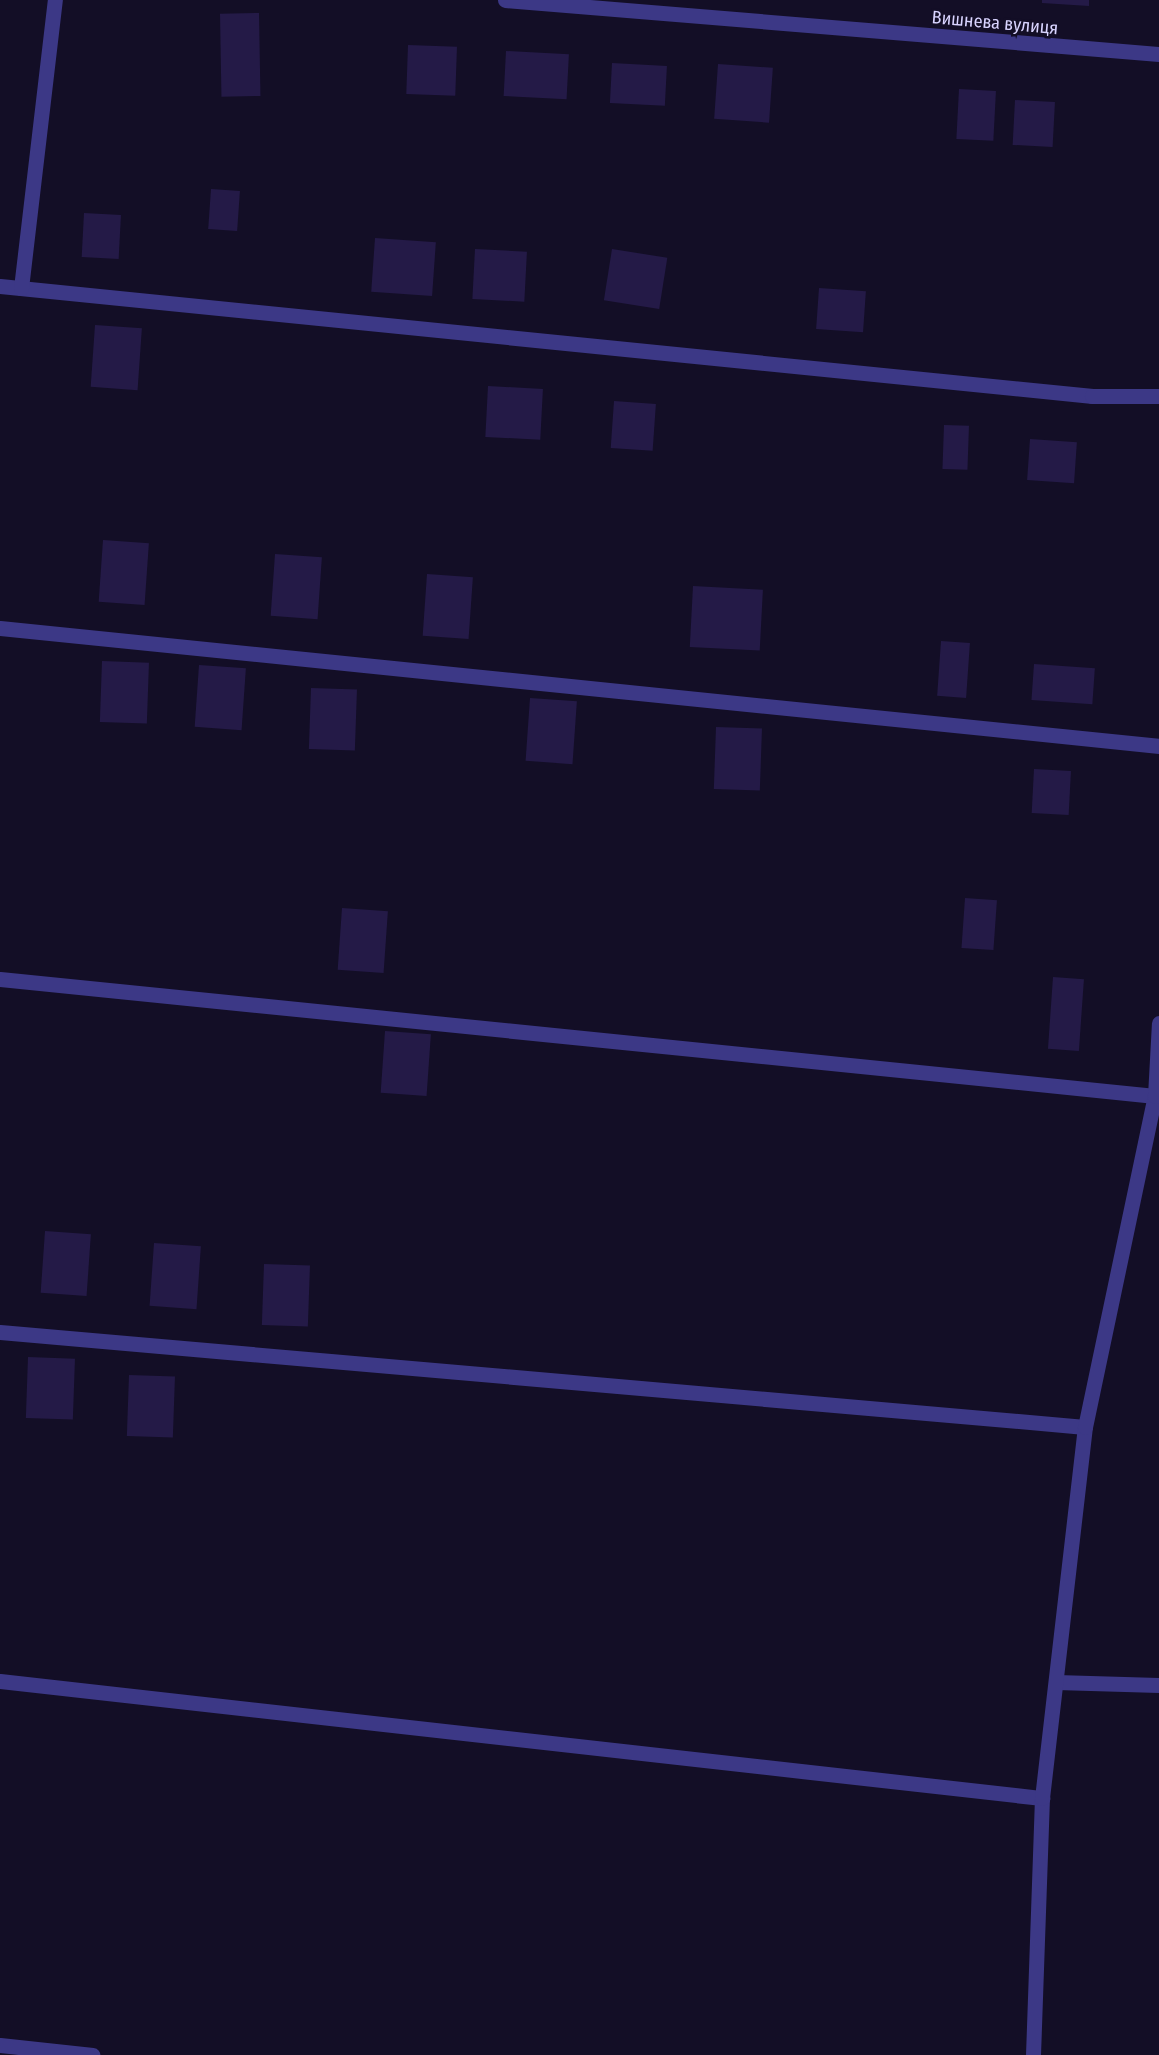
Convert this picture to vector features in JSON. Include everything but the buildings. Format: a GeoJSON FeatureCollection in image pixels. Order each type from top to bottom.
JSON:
{"type":"FeatureCollection","features":[{"type":"Feature","properties":{"kind":"street"},"geometry":{"type":"LineString","coordinates":[[21,288],[55,0]]}},
{"type":"Feature","properties":{"kind":"street","name":"Вишнева вулиця"},"geometry":{"type":"LineString","coordinates":[[505,0],[1159,54]]}},
{"type":"Feature","properties":{"kind":"street"},"geometry":{"type":"LineString","coordinates":[[0,286],[1092,396],[1159,396]]}},
{"type":"Feature","properties":{"kind":"street"},"geometry":{"type":"LineString","coordinates":[[0,628],[1159,746]]}},
{"type":"Feature","properties":{"kind":"street"},"geometry":{"type":"LineString","coordinates":[[0,979],[1155,1096]]}},
{"type":"Feature","properties":{"kind":"street"},"geometry":{"type":"LineString","coordinates":[[1033,2055],[1042,1798],[1085,1427],[1155,1096],[1159,1023]]}},
{"type":"Feature","properties":{"kind":"street"},"geometry":{"type":"LineString","coordinates":[[0,1332],[1085,1427]]}},
{"type":"Feature","properties":{"kind":"street"},"geometry":{"type":"LineString","coordinates":[[0,1681],[1042,1798]]}},
{"type":"Feature","properties":{"kind":"street"},"geometry":{"type":"LineString","coordinates":[[1056,1682],[1159,1685]]}},
{"type":"Feature","properties":{"kind":"street"},"geometry":{"type":"LineString","coordinates":[[0,2045],[92,2055]]}}]}
